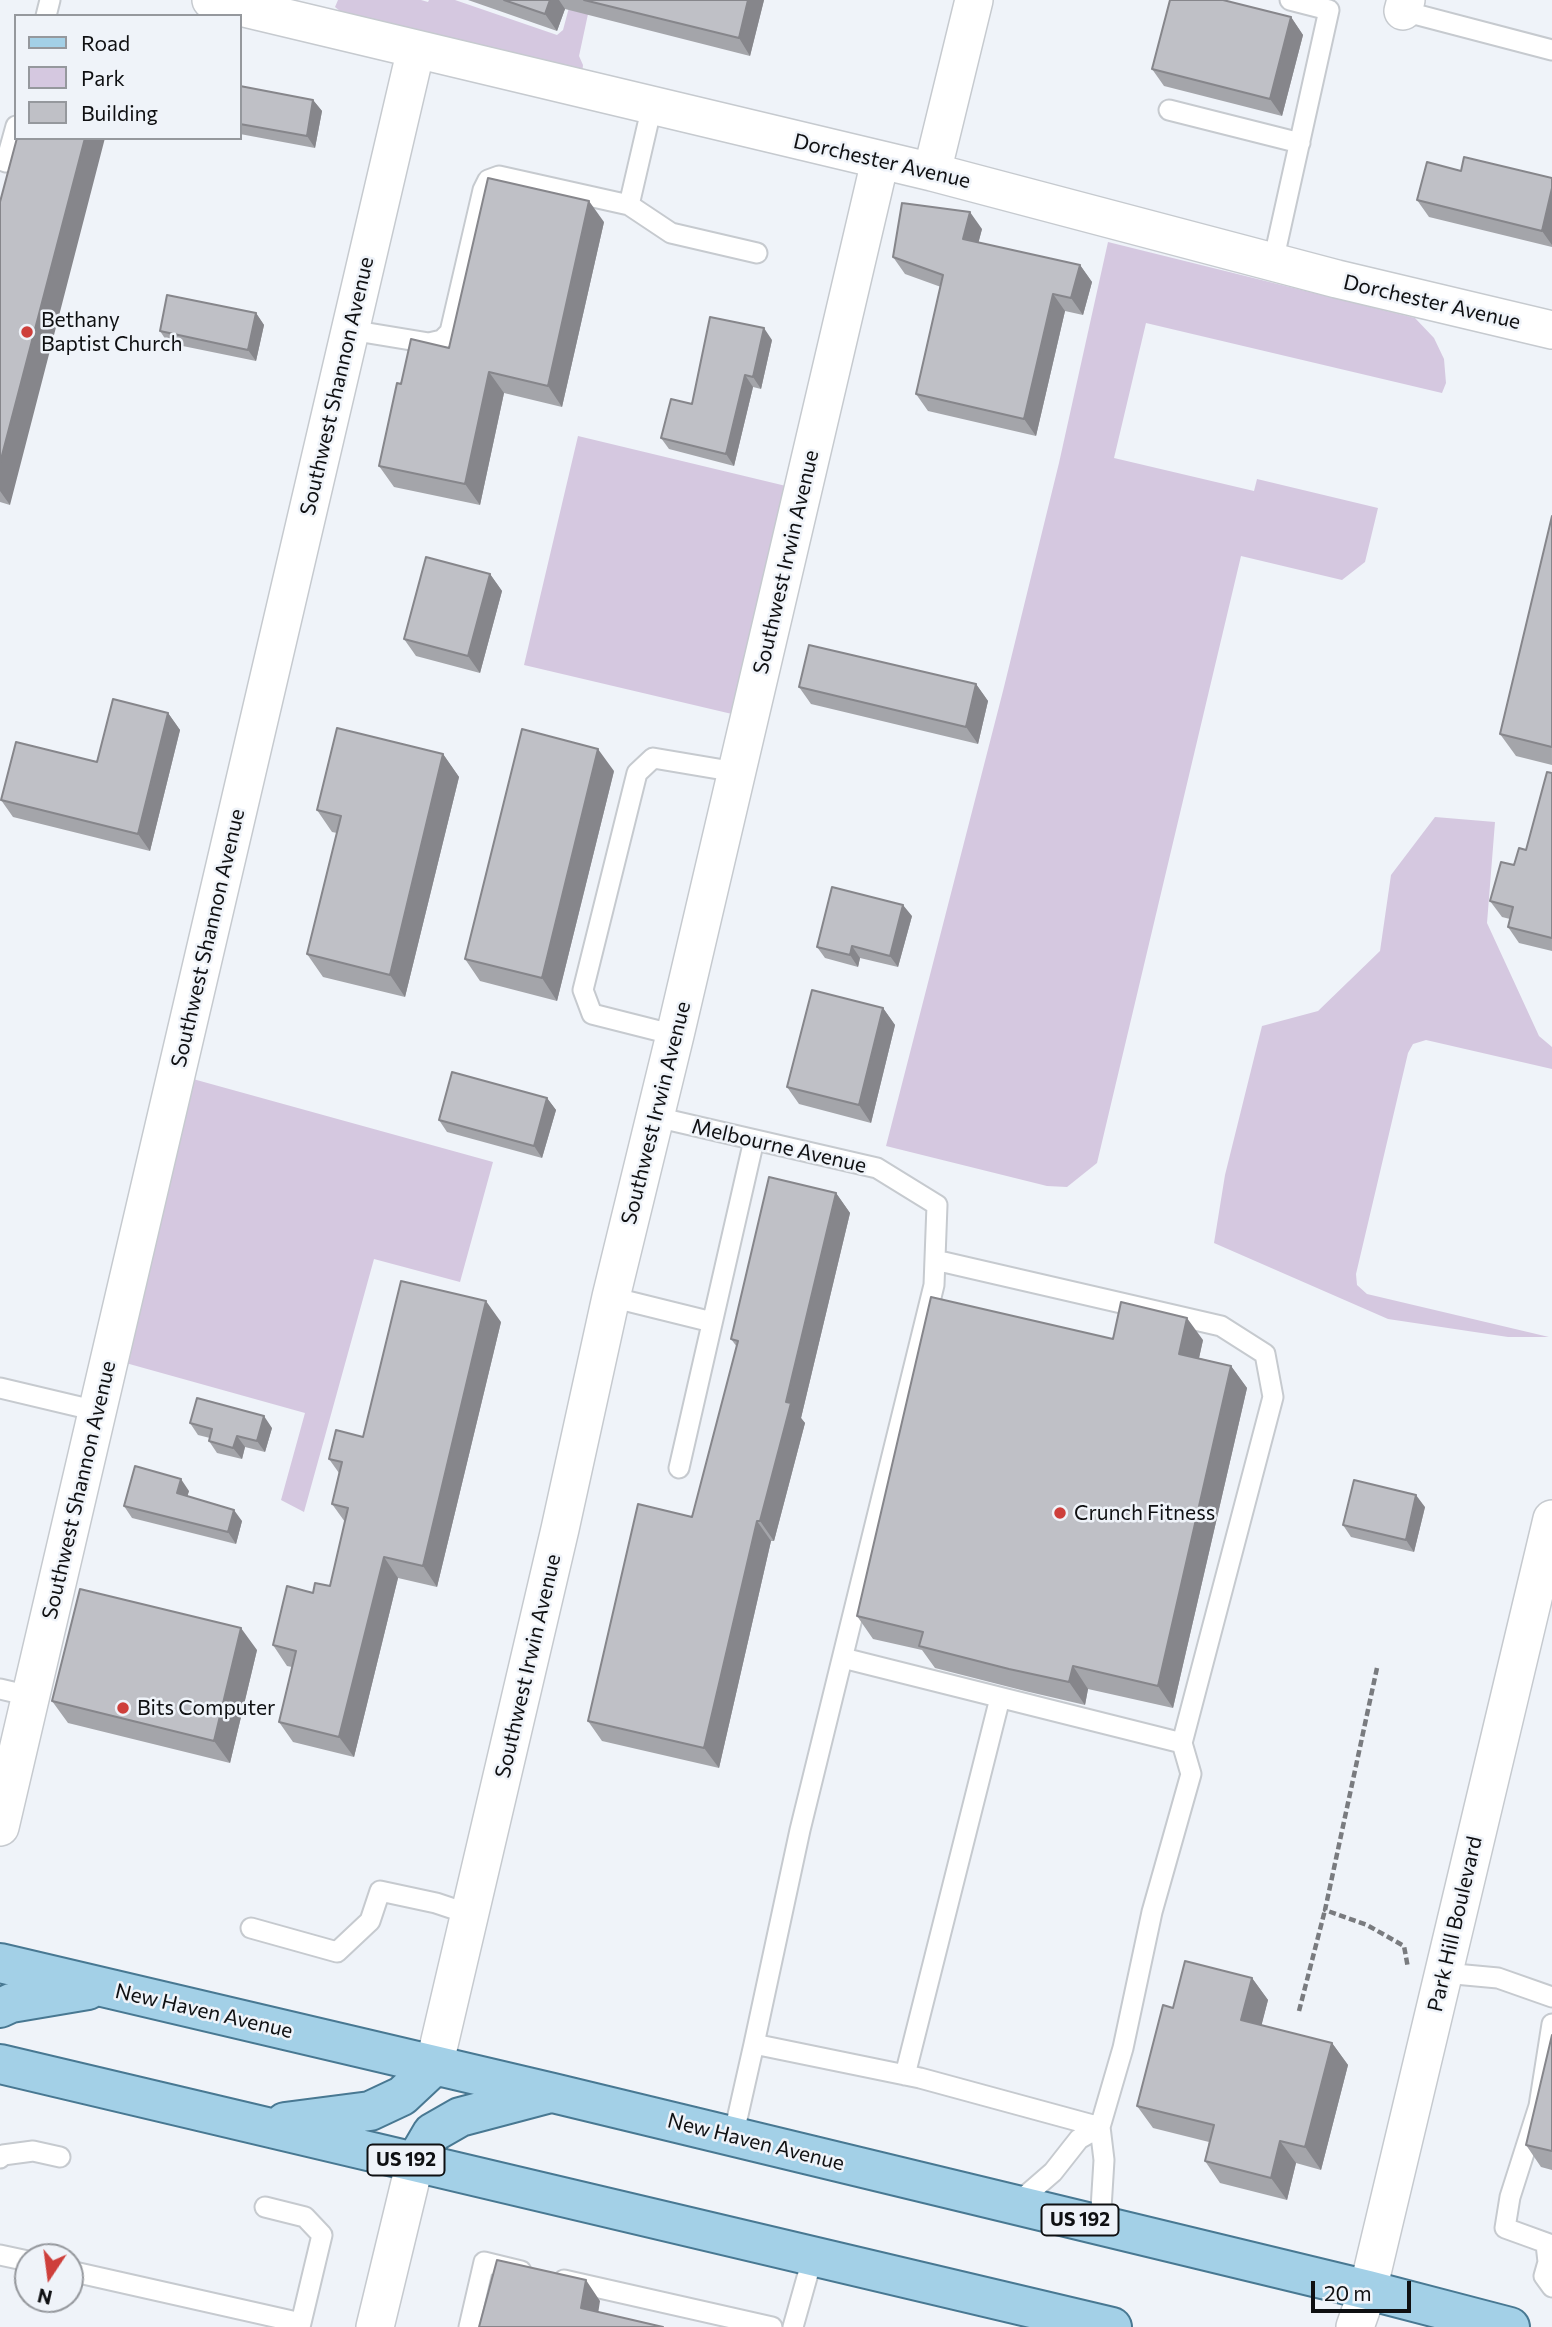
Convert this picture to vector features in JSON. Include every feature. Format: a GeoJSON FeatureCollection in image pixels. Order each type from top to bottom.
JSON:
{"type":"FeatureCollection","features":[{"type":"Feature","properties":{"kind":"main road","name":"New Haven Avenue"},"geometry":{"type":"LineString","coordinates":[[0,1963],[553,2092],[1510,2327]]}},
{"type":"Feature","properties":{"kind":"main road"},"geometry":{"type":"LineString","coordinates":[[0,2008],[12,2003],[103,1988]]}},
{"type":"Feature","properties":{"kind":"main road","name":"US 192"},"geometry":{"type":"LineString","coordinates":[[0,2064],[1112,2327]]}},
{"type":"Feature","properties":{"kind":"main road"},"geometry":{"type":"LineString","coordinates":[[262,2126],[370,2111],[402,2096],[434,2066]]}},
{"type":"Feature","properties":{"kind":"main road"},"geometry":{"type":"LineString","coordinates":[[415,2162],[432,2133],[460,2117],[553,2092]]}},
{"type":"Feature","properties":{"kind":"street","name":"Dorchester Avenue"},"geometry":{"type":"LineString","coordinates":[[211,0],[932,172],[1273,262],[1552,330]]}},
{"type":"Feature","properties":{"kind":"street"},"geometry":{"type":"LineString","coordinates":[[932,172],[974,0]]}},
{"type":"Feature","properties":{"kind":"street","name":"Southwest Shannon Avenue"},"geometry":{"type":"LineString","coordinates":[[0,1827],[15,1693],[97,1411],[416,50]]}},
{"type":"Feature","properties":{"kind":"street","name":"Southwest Irwin Avenue"},"geometry":{"type":"LineString","coordinates":[[434,2066],[563,1515],[611,1297],[656,1117],[880,161]]}},
{"type":"Feature","properties":{"kind":"street","name":"Park Hill Boulevard"},"geometry":{"type":"LineString","coordinates":[[1355,2327],[1368,2290],[1426,1976],[1552,1519]]}},
{"type":"Feature","properties":{"kind":"street"},"geometry":{"type":"LineString","coordinates":[[374,2327],[415,2162]]}},
{"type":"Feature","properties":{"kind":"lane"},"geometry":{"type":"LineString","coordinates":[[1273,262],[1329,10],[1290,0]]}},
{"type":"Feature","properties":{"kind":"lane"},"geometry":{"type":"LineString","coordinates":[[1404,6],[1552,50]]}},
{"type":"Feature","properties":{"kind":"lane"},"geometry":{"type":"LineString","coordinates":[[629,205],[652,106]]}},
{"type":"Feature","properties":{"kind":"lane"},"geometry":{"type":"LineString","coordinates":[[1170,110],[1300,142]]}},
{"type":"Feature","properties":{"kind":"lane"},"geometry":{"type":"LineString","coordinates":[[0,160],[6,162],[14,133]]}},
{"type":"Feature","properties":{"kind":"lane"},"geometry":{"type":"LineString","coordinates":[[350,330],[429,343],[442,340],[450,332],[483,190],[488,180],[499,176],[629,205],[671,233],[757,253]]}},
{"type":"Feature","properties":{"kind":"lane"},"geometry":{"type":"LineString","coordinates":[[675,1035],[592,1014],[583,990],[637,773],[653,758],[736,772]]}},
{"type":"Feature","properties":{"kind":"lane","name":"Melbourne Avenue"},"geometry":{"type":"LineString","coordinates":[[656,1117],[877,1168],[937,1205],[934,1285],[800,1830],[733,2137]]}},
{"type":"Feature","properties":{"kind":"lane"},"geometry":{"type":"LineString","coordinates":[[679,1468],[754,1140]]}},
{"type":"Feature","properties":{"kind":"lane"},"geometry":{"type":"LineString","coordinates":[[935,1261],[1222,1326],[1265,1354],[1273,1396],[1182,1743],[1191,1774],[1152,1912],[1123,2048],[1100,2127],[1104,2160],[1100,2225]]}},
{"type":"Feature","properties":{"kind":"lane"},"geometry":{"type":"LineString","coordinates":[[611,1297],[712,1322]]}},
{"type":"Feature","properties":{"kind":"lane"},"geometry":{"type":"LineString","coordinates":[[0,1388],[97,1411]]}},
{"type":"Feature","properties":{"kind":"lane"},"geometry":{"type":"LineString","coordinates":[[843,1658],[1182,1743]]}},
{"type":"Feature","properties":{"kind":"lane"},"geometry":{"type":"LineString","coordinates":[[905,2075],[1000,1698]]}},
{"type":"Feature","properties":{"kind":"lane"},"geometry":{"type":"LineString","coordinates":[[251,1928],[337,1952],[370,1921],[380,1891],[436,1903],[469,1914]]}},
{"type":"Feature","properties":{"kind":"lane"},"geometry":{"type":"LineString","coordinates":[[1426,1976],[1498,1978],[1552,1997]]}},
{"type":"Feature","properties":{"kind":"lane"},"geometry":{"type":"LineString","coordinates":[[1552,2024],[1539,2106],[1510,2197],[1505,2228],[1549,2245],[1544,2276],[1552,2287]]}},
{"type":"Feature","properties":{"kind":"lane"},"geometry":{"type":"LineString","coordinates":[[754,2045],[905,2075],[1100,2127]]}},
{"type":"Feature","properties":{"kind":"lane"},"geometry":{"type":"LineString","coordinates":[[1014,2205],[1053,2172],[1079,2139],[1100,2127]]}},
{"type":"Feature","properties":{"kind":"lane"},"geometry":{"type":"LineString","coordinates":[[0,2158],[3,2155],[33,2151],[60,2157]]}},
{"type":"Feature","properties":{"kind":"lane"},"geometry":{"type":"LineString","coordinates":[[84,2274],[300,2325],[323,2235],[305,2217],[265,2207]]}},
{"type":"Feature","properties":{"kind":"lane"},"geometry":{"type":"LineString","coordinates":[[793,2327],[813,2256]]}},
{"type":"Feature","properties":{"kind":"lane"},"geometry":{"type":"LineString","coordinates":[[469,2327],[484,2262],[772,2327]]}},
{"type":"Feature","properties":{"kind":"path"},"geometry":{"type":"LineString","coordinates":[[1299,2011],[1325,1910],[1377,1668]]}},
{"type":"Feature","properties":{"kind":"path"},"geometry":{"type":"LineString","coordinates":[[1325,1910],[1367,1925],[1404,1946],[1426,1976]]}},
{"type":"Feature","properties":{"kind":"green space"},"geometry":{"type":"Polygon","coordinates":[[[338,0],[455,0],[557,35],[563,30],[571,0],[591,0],[579,56],[583,65],[582,75],[345,15],[335,7],[338,0]]]}},
{"type":"Feature","properties":{"kind":"green space"},"geometry":{"type":"Polygon","coordinates":[[[1108,242],[1415,318],[1434,338],[1444,359],[1446,383],[1442,393],[1146,323],[1114,458],[1254,491],[1257,479],[1378,508],[1365,562],[1342,580],[1241,556],[1097,1163],[1067,1187],[1047,1186],[886,1146],[1059,463],[1108,242]]]}},
{"type":"Feature","properties":{"kind":"green space"},"geometry":{"type":"Polygon","coordinates":[[[578,436],[786,486],[732,714],[524,665],[578,436]]]}},
{"type":"Feature","properties":{"kind":"green space"},"geometry":{"type":"Polygon","coordinates":[[[1435,817],[1495,822],[1487,923],[1539,1036],[1552,1047],[1552,1069],[1426,1040],[1413,1044],[1408,1053],[1356,1274],[1357,1285],[1367,1294],[1549,1337],[1508,1337],[1388,1319],[1214,1243],[1225,1175],[1262,1026],[1318,1011],[1380,951],[1391,875],[1435,817]]]}},
{"type":"Feature","properties":{"kind":"green space"},"geometry":{"type":"Polygon","coordinates":[[[193,1079],[493,1162],[460,1282],[374,1259],[304,1512],[281,1500],[305,1413],[115,1360],[193,1079]]]}},
{"type":"Feature","properties":{"kind":"building"},"geometry":{"type":"Polygon","coordinates":[[[504,0],[550,0],[545,14],[504,0]]]}},
{"type":"Feature","properties":{"kind":"building"},"geometry":{"type":"Polygon","coordinates":[[[584,0],[748,0],[739,38],[584,0]]]}},
{"type":"Feature","properties":{"kind":"building"},"geometry":{"type":"Polygon","coordinates":[[[1170,0],[1223,0],[1291,17],[1270,99],[1152,69],[1170,0]]]}},
{"type":"Feature","properties":{"kind":"building"},"geometry":{"type":"Polygon","coordinates":[[[242,86],[313,100],[307,136],[242,124],[242,86]]]}},
{"type":"Feature","properties":{"kind":"building","name":"Bethany Baptist Church"},"geometry":{"type":"Polygon","coordinates":[[[16,140],[84,140],[0,463],[0,202],[16,140]]]}},
{"type":"Feature","properties":{"kind":"building"},"geometry":{"type":"Polygon","coordinates":[[[1464,157],[1552,178],[1542,231],[1417,200],[1427,162],[1461,171],[1464,157]]]}},
{"type":"Feature","properties":{"kind":"building"},"geometry":{"type":"Polygon","coordinates":[[[488,178],[589,201],[548,386],[489,372],[465,484],[379,466],[397,383],[401,384],[411,339],[449,348],[488,178]]]}},
{"type":"Feature","properties":{"kind":"building"},"geometry":{"type":"Polygon","coordinates":[[[902,203],[970,212],[963,239],[1080,265],[1071,298],[1053,294],[1024,419],[916,394],[943,275],[893,257],[902,203]]]}},
{"type":"Feature","properties":{"kind":"building"},"geometry":{"type":"Polygon","coordinates":[[[167,295],[256,313],[248,350],[160,331],[167,295]]]}},
{"type":"Feature","properties":{"kind":"building"},"geometry":{"type":"Polygon","coordinates":[[[710,317],[764,328],[753,377],[745,375],[726,454],[661,438],[671,399],[692,404],[710,317]]]}},
{"type":"Feature","properties":{"kind":"building"},"geometry":{"type":"Polygon","coordinates":[[[1552,516],[1552,747],[1500,734],[1552,516]]]}},
{"type":"Feature","properties":{"kind":"building"},"geometry":{"type":"Polygon","coordinates":[[[426,557],[490,574],[468,656],[404,639],[426,557]]]}},
{"type":"Feature","properties":{"kind":"building"},"geometry":{"type":"Polygon","coordinates":[[[809,645],[976,684],[966,727],[799,687],[809,645]]]}},
{"type":"Feature","properties":{"kind":"building"},"geometry":{"type":"Polygon","coordinates":[[[113,699],[168,713],[138,834],[1,800],[16,742],[97,762],[113,699]]]}},
{"type":"Feature","properties":{"kind":"building"},"geometry":{"type":"Polygon","coordinates":[[[337,728],[443,754],[390,975],[307,954],[341,816],[317,810],[337,728]]]}},
{"type":"Feature","properties":{"kind":"building"},"geometry":{"type":"Polygon","coordinates":[[[522,729],[598,749],[542,978],[465,959],[522,729]]]}},
{"type":"Feature","properties":{"kind":"building"},"geometry":{"type":"Polygon","coordinates":[[[1547,772],[1552,773],[1552,938],[1508,927],[1513,907],[1490,901],[1501,862],[1514,865],[1519,848],[1526,850],[1547,772]]]}},
{"type":"Feature","properties":{"kind":"building"},"geometry":{"type":"Polygon","coordinates":[[[832,887],[903,905],[890,956],[852,946],[850,955],[817,947],[832,887]]]}},
{"type":"Feature","properties":{"kind":"building"},"geometry":{"type":"Polygon","coordinates":[[[812,990],[883,1008],[859,1105],[787,1087],[812,990]]]}},
{"type":"Feature","properties":{"kind":"building"},"geometry":{"type":"Polygon","coordinates":[[[452,1072],[547,1098],[534,1146],[439,1120],[452,1072]]]}},
{"type":"Feature","properties":{"kind":"building"},"geometry":{"type":"Polygon","coordinates":[[[769,1177],[836,1193],[786,1402],[791,1403],[760,1521],[757,1521],[704,1748],[588,1721],[638,1504],[692,1517],[738,1341],[731,1339],[769,1177]]]}},
{"type":"Feature","properties":{"kind":"building"},"geometry":{"type":"Polygon","coordinates":[[[401,1281],[486,1301],[423,1566],[384,1557],[339,1737],[279,1722],[296,1651],[273,1645],[287,1586],[313,1593],[315,1583],[330,1586],[348,1508],[332,1504],[342,1462],[329,1459],[336,1430],[363,1437],[401,1281]]]}},
{"type":"Feature","properties":{"kind":"building","name":"Crunch Fitness"},"geometry":{"type":"Polygon","coordinates":[[[931,1297],[1113,1339],[1121,1302],[1187,1318],[1179,1354],[1231,1366],[1158,1686],[1073,1666],[1069,1682],[1009,1669],[919,1646],[923,1632],[857,1616],[931,1297]]]}},
{"type":"Feature","properties":{"kind":"building"},"geometry":{"type":"Polygon","coordinates":[[[197,1398],[264,1416],[257,1441],[237,1436],[233,1448],[209,1441],[212,1429],[190,1423],[197,1398]]]}},
{"type":"Feature","properties":{"kind":"building"},"geometry":{"type":"Polygon","coordinates":[[[135,1466],[181,1479],[177,1493],[234,1510],[228,1532],[124,1506],[135,1466]]]}},
{"type":"Feature","properties":{"kind":"building"},"geometry":{"type":"Polygon","coordinates":[[[1354,1480],[1416,1495],[1406,1540],[1343,1525],[1354,1480]]]}},
{"type":"Feature","properties":{"kind":"building"},"geometry":{"type":"Polygon","coordinates":[[[80,1589],[241,1628],[214,1741],[52,1701],[80,1589]]]}},
{"type":"Feature","properties":{"kind":"building"},"geometry":{"type":"Polygon","coordinates":[[[1185,1961],[1252,1978],[1241,2020],[1332,2043],[1305,2147],[1280,2141],[1271,2178],[1205,2161],[1214,2125],[1137,2106],[1163,2005],[1173,2008],[1185,1961]]]}},
{"type":"Feature","properties":{"kind":"building"},"geometry":{"type":"Polygon","coordinates":[[[1552,2035],[1552,2151],[1526,2145],[1552,2035]]]}},
{"type":"Feature","properties":{"kind":"building"},"geometry":{"type":"Polygon","coordinates":[[[497,2260],[586,2280],[581,2308],[663,2327],[479,2327],[497,2260]]]}},
{"type":"Feature","properties":{"kind":"place","name":"Bethany Baptist Church"},"geometry":{"type":"Point","coordinates":[27,332]}},
{"type":"Feature","properties":{"kind":"place","name":"Crunch Fitness"},"geometry":{"type":"Point","coordinates":[1060,1513]}},
{"type":"Feature","properties":{"kind":"place","name":"Bits Computer"},"geometry":{"type":"Point","coordinates":[123,1708]}}]}
